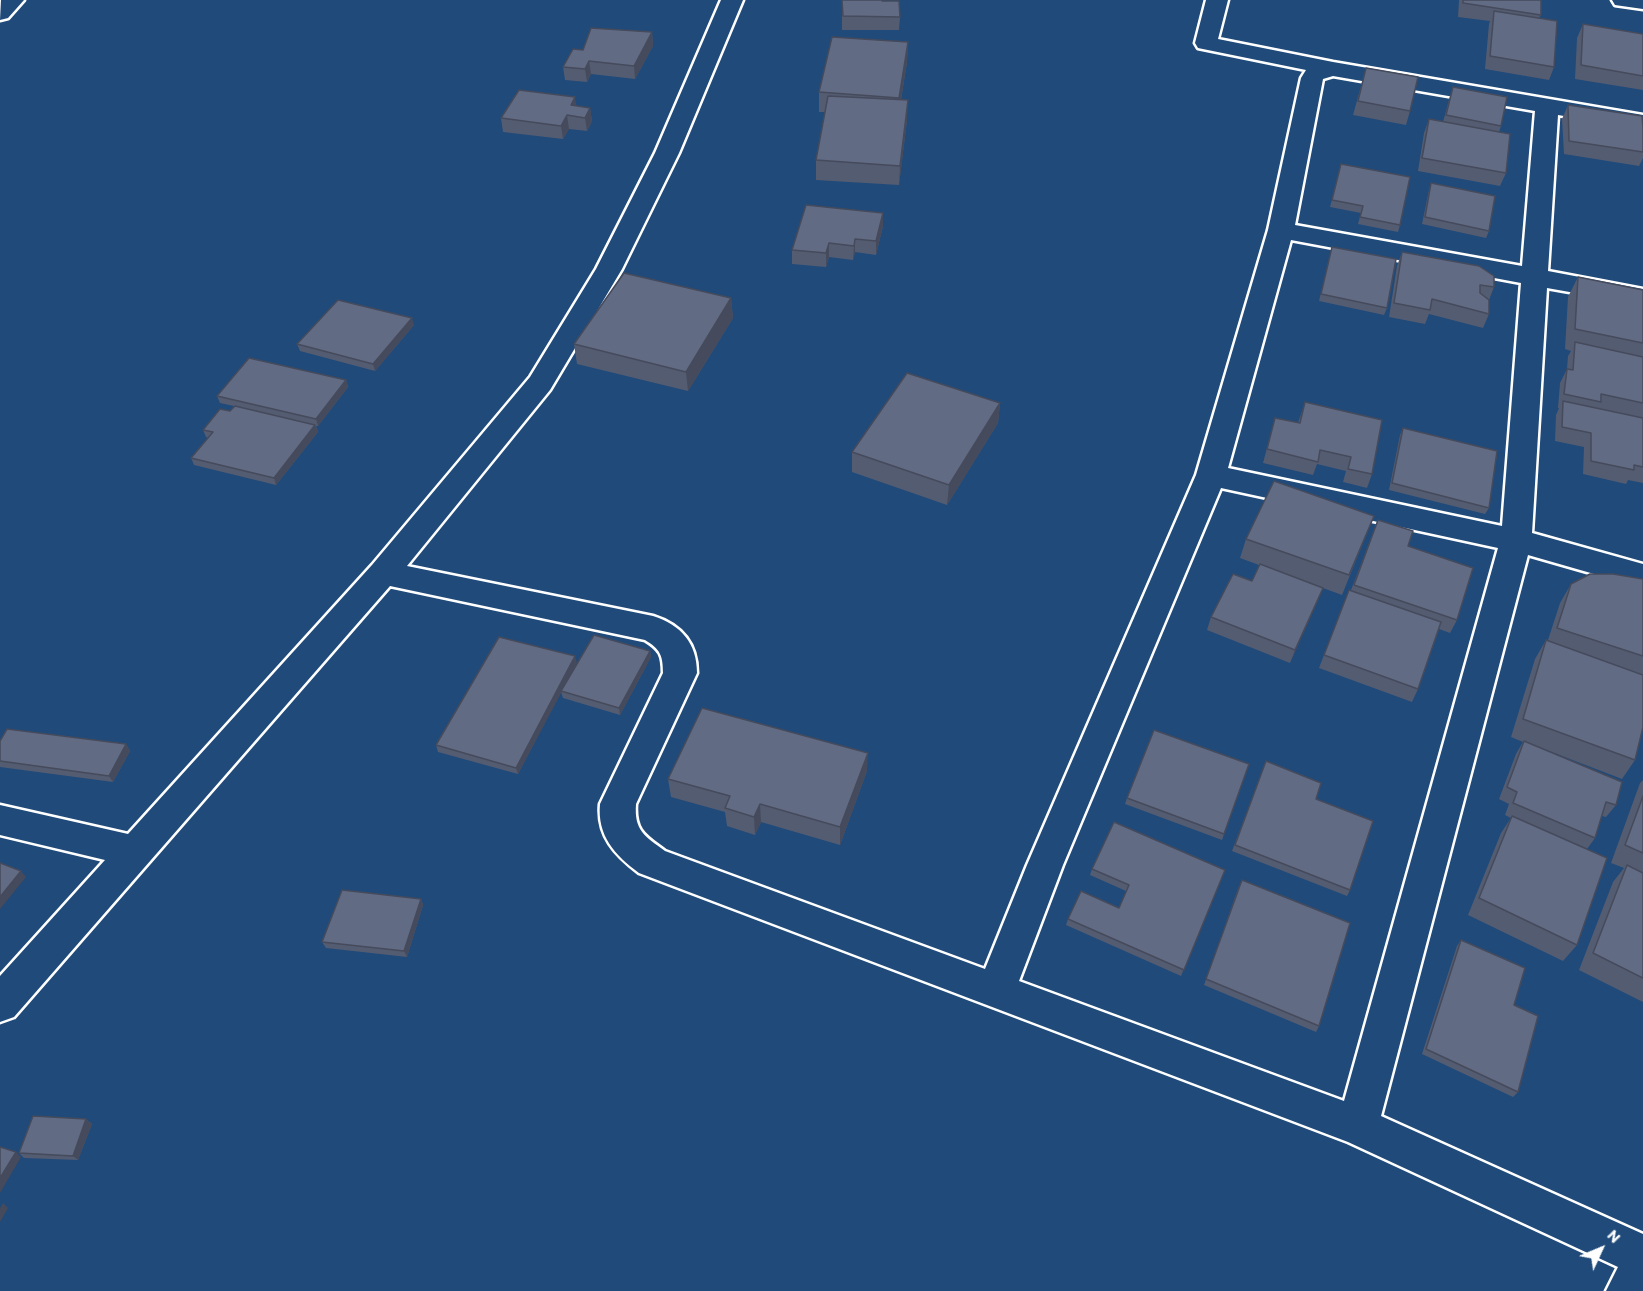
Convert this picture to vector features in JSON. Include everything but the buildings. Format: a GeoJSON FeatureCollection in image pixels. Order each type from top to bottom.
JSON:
{"type":"FeatureCollection","features":[{"type":"Feature","properties":{"kind":"street"},"geometry":{"type":"LineString","coordinates":[[0,13],[13,0]]}},
{"type":"Feature","properties":{"kind":"street"},"geometry":{"type":"LineString","coordinates":[[0,1004],[383,573],[540,382],[609,269],[667,153],[732,0]]}},
{"type":"Feature","properties":{"kind":"street"},"geometry":{"type":"LineString","coordinates":[[1217,0],[1206,42],[1333,69],[1643,122]]}},
{"type":"Feature","properties":{"kind":"street"},"geometry":{"type":"LineString","coordinates":[[1623,0],[1643,3]]}},
{"type":"Feature","properties":{"kind":"street"},"geometry":{"type":"LineString","coordinates":[[996,991],[1045,865],[1211,474],[1281,230],[1311,78],[1318,71],[1333,69]]}},
{"type":"Feature","properties":{"kind":"street"},"geometry":{"type":"LineString","coordinates":[[1358,1126],[1516,540],[1547,106]]}},
{"type":"Feature","properties":{"kind":"street"},"geometry":{"type":"LineString","coordinates":[[1281,230],[1643,297]]}},
{"type":"Feature","properties":{"kind":"street"},"geometry":{"type":"LineString","coordinates":[[1211,474],[1516,540],[1643,576]]}},
{"type":"Feature","properties":{"kind":"street"},"geometry":{"type":"LineString","coordinates":[[383,573],[653,629],[670,639],[681,654],[680,673],[618,804],[615,821],[626,842],[652,862],[1358,1126],[1643,1256]]}},
{"type":"Feature","properties":{"kind":"street"},"geometry":{"type":"LineString","coordinates":[[0,820],[135,851]]}},
{"type":"Feature","properties":{"kind":"street"},"geometry":{"type":"LineString","coordinates":[[1628,1291],[1643,1269]]}}]}
